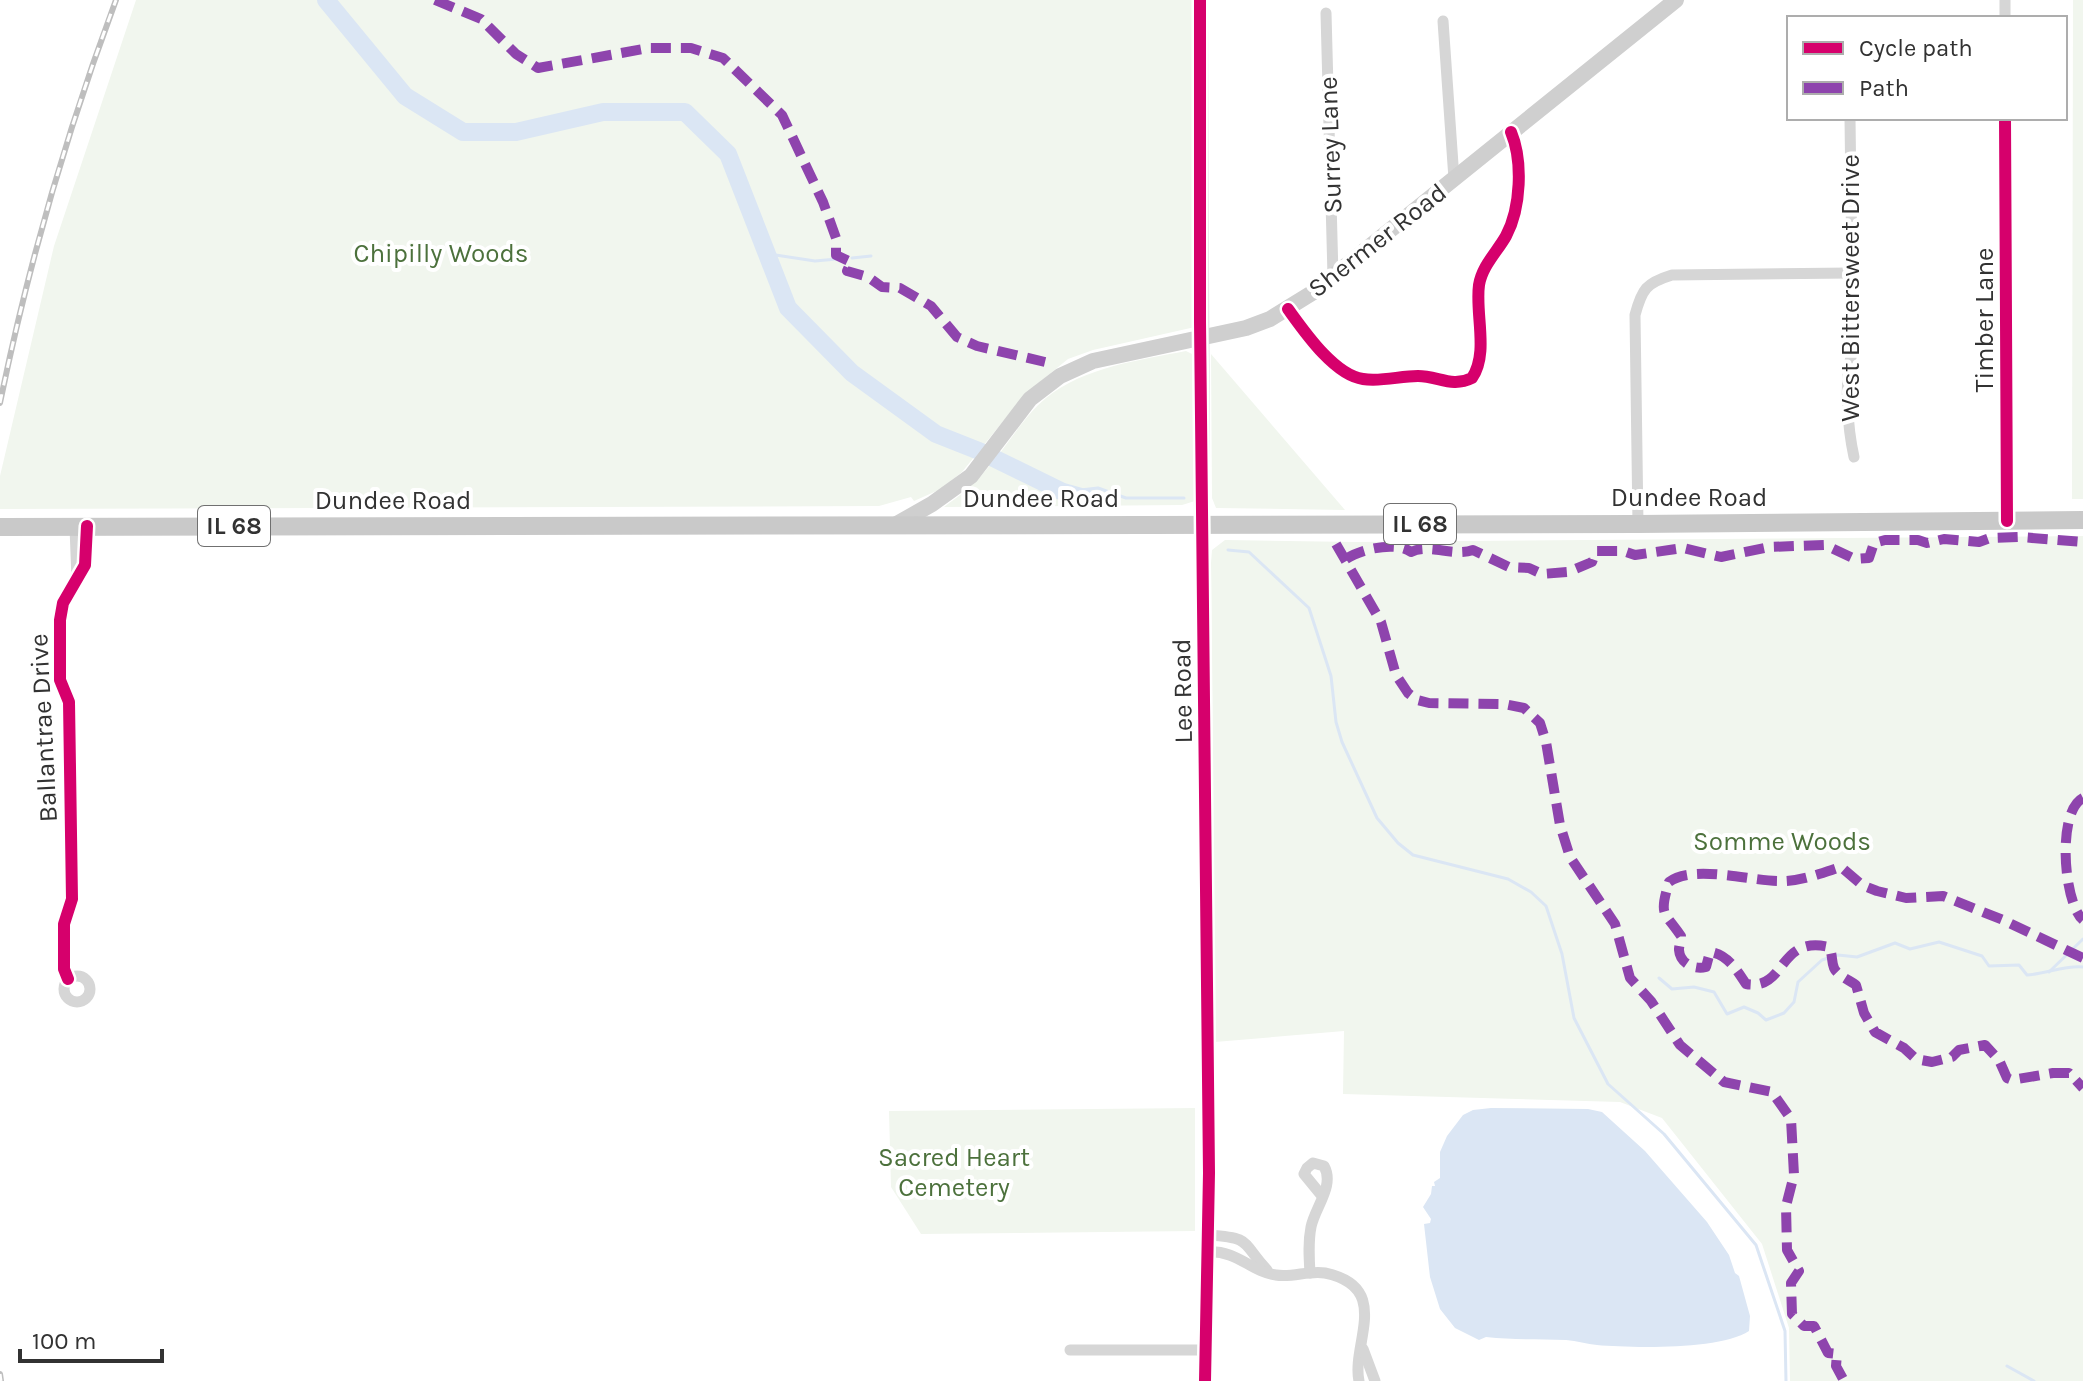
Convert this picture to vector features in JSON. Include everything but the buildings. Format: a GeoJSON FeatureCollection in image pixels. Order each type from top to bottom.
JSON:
{"type":"FeatureCollection","features":[{"type":"Feature","properties":{"kind":"main road","name":"Lee Road"},"geometry":{"type":"LineString","coordinates":[[1200,0],[1202,524]]}},
{"type":"Feature","properties":{"kind":"main road","name":"Shermer Road"},"geometry":{"type":"LineString","coordinates":[[895,525],[971,476],[1030,399],[1060,376],[1093,361],[1246,328],[1288,309],[1676,0]]}},
{"type":"Feature","properties":{"kind":"main road","name":"Dundee Road"},"geometry":{"type":"LineString","coordinates":[[0,527],[1638,524],[2083,520]]}},
{"type":"Feature","properties":{"kind":"street","name":"Surrey Lane"},"geometry":{"type":"LineString","coordinates":[[1326,13],[1333,276]]}},
{"type":"Feature","properties":{"kind":"street"},"geometry":{"type":"LineString","coordinates":[[1443,21],[1454,179]]}},
{"type":"Feature","properties":{"kind":"street","name":"West Bittersweet Drive"},"geometry":{"type":"LineString","coordinates":[[1850,120],[1853,351],[1849,407],[1854,457]]}},
{"type":"Feature","properties":{"kind":"street","name":"Timber Lane"},"geometry":{"type":"LineString","coordinates":[[2005,120],[2007,521]]}},
{"type":"Feature","properties":{"kind":"street"},"geometry":{"type":"LineString","coordinates":[[1288,309],[1321,350],[1358,379],[1419,376],[1455,383],[1472,378],[1479,363],[1481,278],[1508,233],[1515,206],[1518,156],[1511,132]]}},
{"type":"Feature","properties":{"kind":"street"},"geometry":{"type":"LineString","coordinates":[[1638,524],[1635,315],[1641,292],[1655,280],[1672,275],[1851,273]]}},
{"type":"Feature","properties":{"kind":"street","name":"Lee Road"},"geometry":{"type":"LineString","coordinates":[[1202,524],[1209,1235],[1205,1381]]}},
{"type":"Feature","properties":{"kind":"street","name":"Ballantrae Drive"},"geometry":{"type":"LineString","coordinates":[[68,979],[64,969],[64,924],[72,904],[69,702],[60,680],[60,620],[63,603],[85,565],[81,526]]}},
{"type":"Feature","properties":{"kind":"street"},"geometry":{"type":"LineString","coordinates":[[1310,1273],[1309,1237],[1322,1196]]}},
{"type":"Feature","properties":{"kind":"street"},"geometry":{"type":"LineString","coordinates":[[1209,1235],[1233,1237],[1247,1243],[1270,1274]]}},
{"type":"Feature","properties":{"kind":"street"},"geometry":{"type":"LineString","coordinates":[[1207,1252],[1235,1255],[1270,1274],[1331,1275],[1354,1288],[1364,1305],[1365,1316],[1359,1381]]}},
{"type":"Feature","properties":{"kind":"street"},"geometry":{"type":"LineString","coordinates":[[1362,1348],[1375,1381]]}},
{"type":"Feature","properties":{"kind":"street"},"geometry":{"type":"LineString","coordinates":[[1070,1350],[1205,1350]]}},
{"type":"Feature","properties":{"kind":"green space","name":"Chipilly Woods"},"geometry":{"type":"Polygon","coordinates":[[[136,0],[1192,0],[1195,327],[1093,350],[1068,359],[1025,394],[962,472],[941,489],[914,501],[911,497],[879,506],[0,509],[0,476],[54,246],[136,0]]]}},
{"type":"Feature","properties":{"kind":"green space"},"geometry":{"type":"Polygon","coordinates":[[[2073,0],[2083,0],[2083,499],[2072,499],[2073,0]]]}},
{"type":"Feature","properties":{"kind":"green space"},"geometry":{"type":"Polygon","coordinates":[[[1186,351],[1194,355],[1195,501],[1182,505],[944,507],[976,481],[1029,414],[1061,387],[1113,366],[1186,351]]]}},
{"type":"Feature","properties":{"kind":"green space"},"geometry":{"type":"Polygon","coordinates":[[[1211,354],[1345,510],[1216,508],[1212,498],[1211,354]]]}},
{"type":"Feature","properties":{"kind":"green space","name":"Somme Woods"},"geometry":{"type":"Polygon","coordinates":[[[2083,536],[2083,1381],[1790,1381],[1789,1328],[1762,1244],[1662,1118],[1620,1102],[1343,1094],[1344,1031],[1215,1042],[1211,563],[1212,550],[1225,540],[1355,542],[2083,536]]]}},
{"type":"Feature","properties":{"kind":"green space","name":"Sacred Heart Cemetery"},"geometry":{"type":"Polygon","coordinates":[[[1195,1108],[1195,1231],[921,1234],[891,1187],[889,1111],[1195,1108]]]}},
{"type":"Feature","properties":{"kind":"water"},"geometry":{"type":"Polygon","coordinates":[[[1588,1109],[1602,1112],[1645,1151],[1707,1222],[1739,1276],[1750,1316],[1749,1331],[1718,1342],[1698,1345],[1632,1347],[1566,1340],[1486,1337],[1479,1340],[1455,1328],[1440,1309],[1430,1277],[1424,1224],[1430,1223],[1431,1219],[1423,1207],[1432,1186],[1435,1186],[1434,1182],[1440,1178],[1440,1152],[1447,1136],[1463,1115],[1473,1110],[1588,1109]]]}},
{"type":"Feature","properties":{"kind":"waterway"},"geometry":{"type":"LineString","coordinates":[[326,0],[405,96],[463,132],[516,132],[603,112],[685,112],[728,154],[788,308],[852,373],[936,434],[1063,492],[1088,499]]}},
{"type":"Feature","properties":{"kind":"waterway"},"geometry":{"type":"LineString","coordinates":[[769,254],[815,261],[837,259]]}},
{"type":"Feature","properties":{"kind":"waterway"},"geometry":{"type":"LineString","coordinates":[[852,258],[871,256]]}},
{"type":"Feature","properties":{"kind":"waterway"},"geometry":{"type":"LineString","coordinates":[[1063,492],[1098,488],[1126,498],[1184,498]]}},
{"type":"Feature","properties":{"kind":"waterway"},"geometry":{"type":"LineString","coordinates":[[1228,550],[1249,552],[1309,608],[1331,676],[1336,722],[1342,742],[1377,818],[1398,843],[1413,855],[1508,879],[1531,892],[1546,906],[1562,954],[1574,1018],[1608,1084],[1664,1134],[1756,1245],[1785,1331],[1786,1381]]}},
{"type":"Feature","properties":{"kind":"waterway"},"geometry":{"type":"LineString","coordinates":[[2049,972],[2083,939]]}},
{"type":"Feature","properties":{"kind":"waterway"},"geometry":{"type":"LineString","coordinates":[[1659,978],[1672,989],[1694,987],[1714,992],[1727,1014],[1744,1007],[1766,1020],[1784,1013],[1794,1002],[1798,982],[1822,960],[1838,955],[1857,957],[1895,943],[1910,949],[1939,942],[1982,956],[1989,966],[2019,965],[2027,975],[2083,967]]}},
{"type":"Feature","properties":{"kind":"waterway"},"geometry":{"type":"LineString","coordinates":[[2007,1366],[2034,1381]]}},
{"type":"Feature","properties":{"kind":"railway"},"geometry":{"type":"LineString","coordinates":[[0,403],[50,199],[116,0]]}},
{"type":"Feature","properties":{"kind":"railway"},"geometry":{"type":"LineString","coordinates":[[0,1374],[1,1381]]}},
{"type":"Feature","properties":{"kind":"marked path"},"geometry":{"type":"LineString","coordinates":[[435,0],[481,19],[516,54],[538,68],[649,48],[691,48],[723,58],[782,115],[823,202],[836,238],[836,255],[851,262],[847,271],[868,277],[882,287],[900,288],[931,306],[957,337],[977,346],[1045,362]]}},
{"type":"Feature","properties":{"kind":"marked path"},"geometry":{"type":"LineString","coordinates":[[1346,559],[1369,549],[1388,547],[1411,552],[1425,549],[1473,550],[1509,567],[1529,568],[1542,574],[1568,572],[1592,562],[1596,551],[1623,551],[1635,555],[1683,548],[1721,557],[1769,547],[1825,545],[1855,559],[1869,558],[1874,543],[1885,540],[1979,542],[1990,538],[2020,537],[2083,542]]}},
{"type":"Feature","properties":{"kind":"marked path"},"geometry":{"type":"LineString","coordinates":[[1336,544],[1381,622],[1396,675],[1408,693],[1417,700],[1429,703],[1504,704],[1524,708],[1540,723],[1560,825],[1570,857],[1615,924],[1630,978],[1651,1001],[1680,1045],[1724,1082],[1772,1092],[1791,1119],[1794,1175],[1786,1206],[1787,1250],[1799,1271],[1791,1283],[1792,1314],[1804,1326],[1814,1326],[1828,1353],[1837,1354],[1836,1366],[1843,1379],[1841,1381]]}},
{"type":"Feature","properties":{"kind":"marked path"},"geometry":{"type":"LineString","coordinates":[[2083,798],[2074,807],[2066,839],[2071,896],[2083,920]]}},
{"type":"Feature","properties":{"kind":"marked path"},"geometry":{"type":"LineString","coordinates":[[2083,958],[1943,896],[1906,898],[1877,891],[1862,885],[1841,867],[1787,881],[1692,874],[1669,882],[1664,901],[1664,912],[1681,936],[1680,955],[1689,965],[1706,967],[1710,952],[1716,953],[1731,964],[1746,984],[1759,984],[1769,979],[1800,949],[1812,945],[1829,947],[1836,971],[1856,985],[1864,1013],[1875,1032],[1904,1048],[1916,1059],[1932,1062],[1952,1057],[1959,1050],[1985,1045],[1999,1060],[2007,1078],[2069,1073],[2083,1088]]}},
{"type":"Feature","properties":{"kind":"cycle path"},"geometry":{"type":"LineString","coordinates":[[1200,0],[1200,322],[1209,1173],[1205,1381]]}},
{"type":"Feature","properties":{"kind":"cycle path"},"geometry":{"type":"LineString","coordinates":[[2005,120],[2007,521]]}},
{"type":"Feature","properties":{"kind":"cycle path"},"geometry":{"type":"LineString","coordinates":[[1288,309],[1321,351],[1352,376],[1377,380],[1425,376],[1451,382],[1472,378],[1480,357],[1479,285],[1486,265],[1506,236],[1515,212],[1519,170],[1511,132]]}},
{"type":"Feature","properties":{"kind":"cycle path"},"geometry":{"type":"LineString","coordinates":[[68,979],[64,969],[64,924],[72,899],[69,702],[60,680],[60,620],[63,603],[85,565],[87,526]]}}]}
